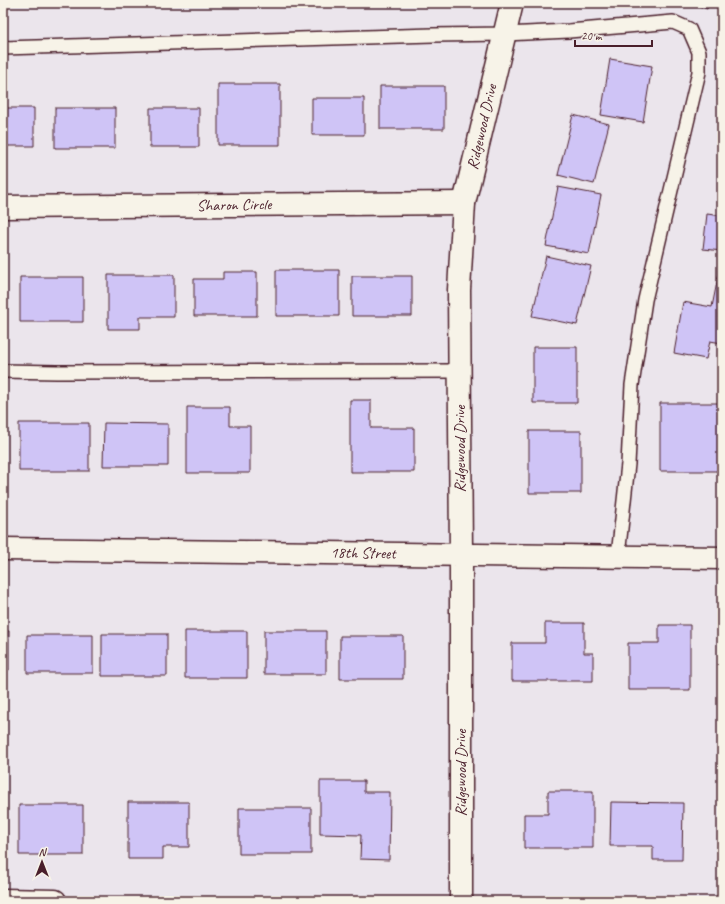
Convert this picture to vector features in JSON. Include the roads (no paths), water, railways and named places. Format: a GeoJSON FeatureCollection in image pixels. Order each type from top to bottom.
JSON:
{"type":"FeatureCollection","features":[{"type":"Feature","properties":{"kind":"street","name":"Ridgewood Drive"},"geometry":{"type":"LineString","coordinates":[[461,901],[459,290],[464,203],[512,3]]}},
{"type":"Feature","properties":{"kind":"street","name":"Sharon Circle"},"geometry":{"type":"LineString","coordinates":[[3,207],[464,203]]}},
{"type":"Feature","properties":{"kind":"street","name":"18th Street"},"geometry":{"type":"LineString","coordinates":[[3,548],[722,558]]}},
{"type":"Feature","properties":{"kind":"street"},"geometry":{"type":"LineString","coordinates":[[3,900],[55,901]]}},
{"type":"Feature","properties":{"kind":"lane"},"geometry":{"type":"LineString","coordinates":[[3,48],[505,34],[570,31],[673,22],[689,29],[699,52],[699,72],[645,300],[632,385],[628,464],[618,556]]}},
{"type":"Feature","properties":{"kind":"lane"},"geometry":{"type":"LineString","coordinates":[[3,371],[459,371]]}}]}
